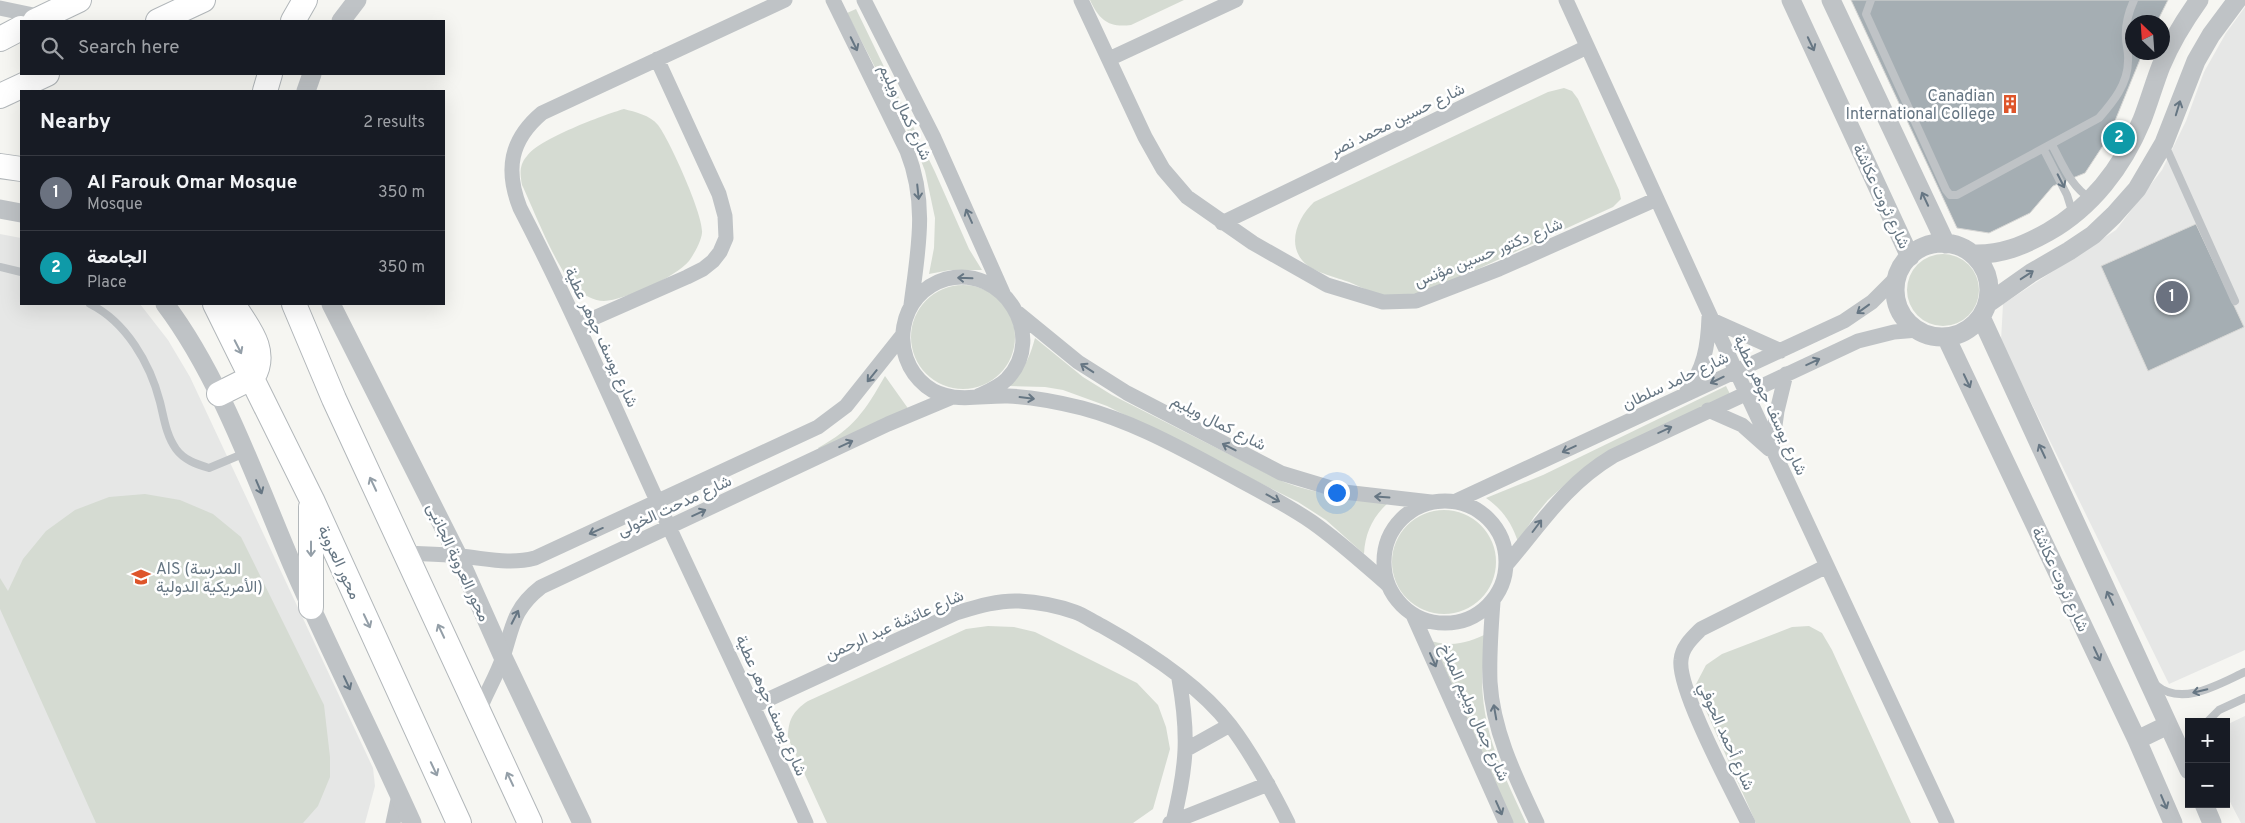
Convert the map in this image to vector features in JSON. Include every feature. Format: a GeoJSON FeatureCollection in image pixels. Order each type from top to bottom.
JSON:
{"type":"FeatureCollection","features":[{"type":"Feature","properties":{"kind":"main road"},"geometry":{"type":"LineString","coordinates":[[39,19],[79,0]]}},
{"type":"Feature","properties":{"kind":"main road"},"geometry":{"type":"LineString","coordinates":[[160,20],[203,0]]}},
{"type":"Feature","properties":{"kind":"main road"},"geometry":{"type":"LineString","coordinates":[[294,20],[305,0]]}},
{"type":"Feature","properties":{"kind":"main road"},"geometry":{"type":"LineString","coordinates":[[0,39],[20,29]]}},
{"type":"Feature","properties":{"kind":"main road"},"geometry":{"type":"LineString","coordinates":[[0,96],[23,88],[45,75]]}},
{"type":"Feature","properties":{"kind":"main road"},"geometry":{"type":"LineString","coordinates":[[265,90],[270,75]]}},
{"type":"Feature","properties":{"kind":"main road"},"geometry":{"type":"LineString","coordinates":[[0,166],[20,169]]}},
{"type":"Feature","properties":{"kind":"main road","name":"محور العروبة"},"geometry":{"type":"LineString","coordinates":[[216,305],[253,377],[312,500],[459,823]]}},
{"type":"Feature","properties":{"kind":"main road"},"geometry":{"type":"LineString","coordinates":[[219,394],[253,377],[260,358],[257,344],[235,305]]}},
{"type":"Feature","properties":{"kind":"main road"},"geometry":{"type":"LineString","coordinates":[[277,305],[292,339],[301,353],[325,380]]}},
{"type":"Feature","properties":{"kind":"main road"},"geometry":{"type":"LineString","coordinates":[[294,305],[325,380],[530,823]]}},
{"type":"Feature","properties":{"kind":"main road"},"geometry":{"type":"LineString","coordinates":[[311,606],[312,500]]}},
{"type":"Feature","properties":{"kind":"street"},"geometry":{"type":"LineString","coordinates":[[342,20],[357,0]]}},
{"type":"Feature","properties":{"kind":"street","name":"شارع يوسف جوهر عطية"},"geometry":{"type":"LineString","coordinates":[[785,0],[542,113],[522,134],[516,146],[511,177],[514,192],[578,324],[669,527],[754,706],[806,823]]}},
{"type":"Feature","properties":{"kind":"street","name":"شارع كمال ويليم"},"geometry":{"type":"LineString","coordinates":[[833,0],[916,173],[919,195],[919,234],[911,305]]}},
{"type":"Feature","properties":{"kind":"street","name":"شارع كمال ويليم"},"geometry":{"type":"LineString","coordinates":[[864,0],[934,138],[1003,293]]}},
{"type":"Feature","properties":{"kind":"street","name":"شارع دكتور حسين مؤنس"},"geometry":{"type":"LineString","coordinates":[[1081,0],[1145,138],[1163,169],[1187,197],[1222,223],[1294,268],[1327,285],[1383,302],[1416,301],[1499,269],[1657,199]]}},
{"type":"Feature","properties":{"kind":"street"},"geometry":{"type":"LineString","coordinates":[[1109,59],[1236,0]]}},
{"type":"Feature","properties":{"kind":"street","name":"شارع يوسف جوهر عطية"},"geometry":{"type":"LineString","coordinates":[[1566,0],[1710,316],[1947,823]]}},
{"type":"Feature","properties":{"kind":"street","name":"شارع ثروت عكاشة"},"geometry":{"type":"LineString","coordinates":[[1791,0],[1910,257]]}},
{"type":"Feature","properties":{"kind":"street"},"geometry":{"type":"LineString","coordinates":[[1831,0],[1946,244]]}},
{"type":"Feature","properties":{"kind":"street"},"geometry":{"type":"LineString","coordinates":[[1972,254],[1987,254],[2011,250],[2054,229],[2091,198],[2115,170],[2133,140],[2161,65],[2173,40],[2199,0]]}},
{"type":"Feature","properties":{"kind":"street"},"geometry":{"type":"LineString","coordinates":[[2185,756],[2168,725],[2146,677],[1984,311],[1989,293],[1986,272],[1972,254],[1960,247],[1933,244],[1920,249],[1910,257],[1898,276],[1896,301],[1908,323],[1932,336],[1946,337],[1966,331],[1984,311],[2018,281],[2093,235],[2114,215],[2137,188],[2164,143],[2196,61],[2211,35],[2237,0]]}},
{"type":"Feature","properties":{"kind":"street"},"geometry":{"type":"LineString","coordinates":[[0,8],[39,19]]}},
{"type":"Feature","properties":{"kind":"street","name":"شارع حسين محمد نصر"},"geometry":{"type":"LineString","coordinates":[[1222,223],[1587,47]]}},
{"type":"Feature","properties":{"kind":"street"},"geometry":{"type":"LineString","coordinates":[[578,324],[703,269],[720,252],[726,238],[726,216],[719,194],[657,59]]}},
{"type":"Feature","properties":{"kind":"street"},"geometry":{"type":"LineString","coordinates":[[306,90],[312,75]]}},
{"type":"Feature","properties":{"kind":"street"},"geometry":{"type":"LineString","coordinates":[[2115,170],[2137,188]]}},
{"type":"Feature","properties":{"kind":"street"},"geometry":{"type":"LineString","coordinates":[[0,209],[20,213]]}},
{"type":"Feature","properties":{"kind":"street","name":"شارع حامد سلطان"},"geometry":{"type":"LineString","coordinates":[[1456,501],[1781,351],[1862,311],[1898,276]]}},
{"type":"Feature","properties":{"kind":"street"},"geometry":{"type":"LineString","coordinates":[[978,396],[994,389],[1008,378],[1017,364],[1022,347],[1022,330],[1018,313],[1003,293],[991,284],[977,279],[962,277],[947,279],[933,285],[911,305],[904,321],[902,337],[905,357],[914,374],[928,387],[950,398],[1009,396],[1044,400],[1083,408],[1144,431],[1245,483],[1312,522],[1342,544],[1387,584],[1397,602],[1413,615],[1433,623],[1455,623],[1476,616],[1492,602],[1503,584],[1507,564],[1505,547],[1498,531],[1487,517],[1473,507],[1456,501],[1430,502],[1407,513],[1390,533],[1383,558],[1387,584]]}},
{"type":"Feature","properties":{"kind":"street"},"geometry":{"type":"LineString","coordinates":[[166,305],[178,320],[219,394],[311,606],[412,823]]}},
{"type":"Feature","properties":{"kind":"street","name":"محور العروبة الجانبى"},"geometry":{"type":"LineString","coordinates":[[331,305],[458,556],[503,658],[582,823]]}},
{"type":"Feature","properties":{"kind":"street","name":"شارع كمال ويليم"},"geometry":{"type":"LineString","coordinates":[[1018,313],[1078,362],[1127,393],[1281,473],[1344,492],[1430,502]]}},
{"type":"Feature","properties":{"kind":"street"},"geometry":{"type":"LineString","coordinates":[[1684,396],[1696,379],[1705,357],[1710,316],[1781,351]]}},
{"type":"Feature","properties":{"kind":"street"},"geometry":{"type":"LineString","coordinates":[[1507,564],[1560,498],[1593,468],[1613,456],[1858,341],[1881,334],[1918,330]]}},
{"type":"Feature","properties":{"kind":"street","name":"شارع مدحت الخولى"},"geometry":{"type":"LineString","coordinates":[[404,553],[520,562],[535,558],[800,437],[833,417],[857,394],[902,337]]}},
{"type":"Feature","properties":{"kind":"street","name":"شارع ثروت عكاشة"},"geometry":{"type":"LineString","coordinates":[[1946,337],[2137,740],[2173,823]]}},
{"type":"Feature","properties":{"kind":"street"},"geometry":{"type":"LineString","coordinates":[[1773,450],[1777,411],[1786,374]]}},
{"type":"Feature","properties":{"kind":"street","name":"شارع مدحت الخولى"},"geometry":{"type":"LineString","coordinates":[[478,711],[503,658],[512,621],[521,605],[529,596],[541,588],[888,424],[950,398]]}},
{"type":"Feature","properties":{"kind":"street"},"geometry":{"type":"LineString","coordinates":[[1708,410],[1742,425],[1773,450]]}},
{"type":"Feature","properties":{"kind":"street","name":"شارع أحمد الحوفي"},"geometry":{"type":"LineString","coordinates":[[1748,823],[1682,679],[1681,661],[1686,645],[1701,629],[1827,566]]}},
{"type":"Feature","properties":{"kind":"street","name":"شارع عائشة عبد الرحمن"},"geometry":{"type":"LineString","coordinates":[[754,706],[956,613],[992,603],[1017,600],[1039,603],[1076,612],[1154,658],[1200,694],[1230,725],[1268,784],[1288,823]]}},
{"type":"Feature","properties":{"kind":"street","name":"شارع جمال ويليم الملاخ"},"geometry":{"type":"LineString","coordinates":[[1492,602],[1490,683],[1496,718],[1515,775],[1537,823]]}},
{"type":"Feature","properties":{"kind":"street","name":"شارع جمال ويليم الملاخ"},"geometry":{"type":"LineString","coordinates":[[1413,615],[1506,823]]}},
{"type":"Feature","properties":{"kind":"street"},"geometry":{"type":"LineString","coordinates":[[1171,822],[1182,782],[1186,749],[1186,717],[1179,678]]}},
{"type":"Feature","properties":{"kind":"street"},"geometry":{"type":"LineString","coordinates":[[1186,749],[1230,725]]}},
{"type":"Feature","properties":{"kind":"street"},"geometry":{"type":"LineString","coordinates":[[2137,740],[2168,725]]}},
{"type":"Feature","properties":{"kind":"street"},"geometry":{"type":"LineString","coordinates":[[1171,822],[1268,784]]}},
{"type":"Feature","properties":{"kind":"street"},"geometry":{"type":"LineString","coordinates":[[393,823],[399,795]]}},
{"type":"Feature","properties":{"kind":"street"},"geometry":{"type":"LineString","coordinates":[[2206,808],[2212,823]]}},
{"type":"Feature","properties":{"kind":"lane"},"geometry":{"type":"LineString","coordinates":[[1871,0],[1866,14],[1946,190],[1950,195],[1957,195],[2044,150],[2099,118],[2113,103],[2124,83],[2128,62],[2126,35],[2130,9],[2134,0]]}},
{"type":"Feature","properties":{"kind":"lane"},"geometry":{"type":"LineString","coordinates":[[2164,143],[2235,300]]}},
{"type":"Feature","properties":{"kind":"lane"},"geometry":{"type":"LineString","coordinates":[[2052,145],[2071,180],[2083,194],[2091,198]]}},
{"type":"Feature","properties":{"kind":"lane"},"geometry":{"type":"LineString","coordinates":[[2044,150],[2067,195],[2073,215]]}},
{"type":"Feature","properties":{"kind":"lane"},"geometry":{"type":"LineString","coordinates":[[0,267],[20,272]]}},
{"type":"Feature","properties":{"kind":"lane"},"geometry":{"type":"LineString","coordinates":[[92,305],[100,309],[126,332],[144,360],[169,436],[176,449],[186,459],[209,468],[245,454]]}},
{"type":"Feature","properties":{"kind":"lane"},"geometry":{"type":"LineString","coordinates":[[2146,677],[2161,689],[2184,694],[2208,689],[2245,672]]}},
{"type":"Feature","properties":{"kind":"lane"},"geometry":{"type":"LineString","coordinates":[[2211,718],[2219,710],[2245,698]]}},
{"type":"Feature","properties":{"kind":"shaded area"},"geometry":{"type":"Polygon","coordinates":[[[1090,0],[1184,0],[1131,25],[1123,26],[1106,21],[1097,13],[1090,0]]]}},
{"type":"Feature","properties":{"kind":"shaded area"},"geometry":{"type":"Polygon","coordinates":[[[2245,7],[2245,650],[2169,684],[2001,341],[2003,304],[2116,230],[2162,170],[2186,121],[2204,72],[2226,33],[2245,7]]]}},
{"type":"Feature","properties":{"kind":"shaded area"},"geometry":{"type":"Polygon","coordinates":[[[856,9],[935,172],[969,249],[982,270],[950,270],[929,274],[934,248],[935,218],[925,171],[915,145],[847,13],[856,9]]]}},
{"type":"Feature","properties":{"kind":"shaded area"},"geometry":{"type":"Polygon","coordinates":[[[1564,88],[1572,91],[1578,99],[1619,190],[1621,199],[1613,207],[1430,291],[1407,296],[1393,297],[1376,293],[1315,270],[1300,258],[1296,250],[1296,233],[1303,216],[1314,202],[1548,92],[1564,88]]]}},
{"type":"Feature","properties":{"kind":"shaded area"},"geometry":{"type":"Polygon","coordinates":[[[624,109],[642,114],[658,125],[692,195],[698,211],[702,233],[699,244],[689,261],[673,274],[650,287],[624,297],[600,301],[589,297],[577,289],[562,270],[522,185],[521,170],[527,156],[544,142],[587,122],[624,109]]]}},
{"type":"Feature","properties":{"kind":"shaded area","name":"AIS (المدرسة الأمريكية الدولية)"},"geometry":{"type":"Polygon","coordinates":[[[0,234],[20,238],[20,305],[141,305],[168,340],[190,377],[373,768],[375,786],[365,823],[0,823],[0,234]]]}},
{"type":"Feature","properties":{"kind":"shaded area"},"geometry":{"type":"Polygon","coordinates":[[[1950,254],[1969,264],[1977,276],[1979,290],[1977,304],[1969,316],[1957,324],[1936,326],[1917,316],[1909,304],[1907,283],[1917,264],[1929,256],[1950,254]]]}},
{"type":"Feature","properties":{"kind":"shaded area"},"geometry":{"type":"Polygon","coordinates":[[[963,285],[983,289],[1000,300],[1011,317],[1015,337],[1011,357],[1000,374],[983,385],[963,389],[943,385],[926,374],[915,357],[911,337],[915,317],[926,300],[943,289],[963,285]]]}},
{"type":"Feature","properties":{"kind":"shaded area"},"geometry":{"type":"Polygon","coordinates":[[[1035,338],[1083,377],[1112,395],[1284,482],[1323,493],[1389,502],[1378,513],[1371,525],[1366,539],[1364,554],[1326,520],[1298,502],[1107,406],[1063,390],[1045,387],[1009,386],[1025,364],[1035,338]]]}},
{"type":"Feature","properties":{"kind":"shaded area"},"geometry":{"type":"Polygon","coordinates":[[[885,376],[912,414],[821,452],[818,448],[841,433],[858,418],[885,376]]]}},
{"type":"Feature","properties":{"kind":"shaded area"},"geometry":{"type":"Polygon","coordinates":[[[1726,386],[1731,396],[1578,473],[1548,500],[1534,517],[1518,542],[1506,517],[1486,498],[1543,475],[1726,386]]]}},
{"type":"Feature","properties":{"kind":"shaded area"},"geometry":{"type":"Polygon","coordinates":[[[145,494],[180,500],[213,514],[241,537],[324,705],[330,757],[330,777],[318,806],[303,823],[96,823],[0,609],[0,578],[8,591],[23,559],[46,531],[75,510],[109,497],[145,494]]]}},
{"type":"Feature","properties":{"kind":"shaded area"},"geometry":{"type":"Polygon","coordinates":[[[1444,510],[1464,514],[1481,525],[1492,542],[1496,562],[1492,582],[1481,599],[1464,610],[1444,614],[1424,610],[1407,599],[1396,582],[1392,562],[1396,542],[1407,525],[1424,514],[1444,510]]]}},
{"type":"Feature","properties":{"kind":"shaded area"},"geometry":{"type":"Polygon","coordinates":[[[988,626],[1014,627],[1035,632],[1137,683],[1158,705],[1166,727],[1170,749],[1153,809],[1133,823],[827,823],[788,738],[790,721],[795,712],[808,701],[966,629],[988,626]]]}},
{"type":"Feature","properties":{"kind":"shaded area"},"geometry":{"type":"Polygon","coordinates":[[[1809,626],[1822,633],[1832,650],[1911,823],[1756,823],[1695,686],[1706,665],[1722,654],[1792,627],[1809,626]]]}},
{"type":"Feature","properties":{"kind":"shaded area"},"geometry":{"type":"Polygon","coordinates":[[[1490,632],[1482,675],[1486,719],[1496,754],[1526,823],[1513,823],[1425,639],[1450,644],[1466,642],[1490,632]]]}},
{"type":"Feature","properties":{"kind":"shaded area"},"geometry":{"type":"Polygon","coordinates":[[[2245,716],[2245,823],[2241,823],[2230,802],[2230,723],[2245,716]]]}},
{"type":"Feature","properties":{"kind":"building","name":"Canadian International College"},"geometry":{"type":"Polygon","coordinates":[[[1851,0],[2168,0],[2160,15],[2125,15],[2125,60],[2140,60],[2108,138],[2085,173],[2053,186],[2030,213],[1989,233],[1957,228],[1851,0]]]}},
{"type":"Feature","properties":{"kind":"building"},"geometry":{"type":"Polygon","coordinates":[[[2196,224],[2244,327],[2148,371],[2101,266],[2196,224]]]}},
{"type":"Feature","properties":{"kind":"place","name":"Canadian International College"},"geometry":{"type":"Point","coordinates":[2010,104]}},
{"type":"Feature","properties":{"kind":"place","name":"الجامعة"},"geometry":{"type":"Point","coordinates":[2119,138]}},
{"type":"Feature","properties":{"kind":"place","name":"Al Farouk Omar Mosque"},"geometry":{"type":"Point","coordinates":[2172,297]}},
{"type":"Feature","properties":{"kind":"place","name":"AIS (المدرسة الأمريكية الدولية)"},"geometry":{"type":"Point","coordinates":[141,577]}}]}
